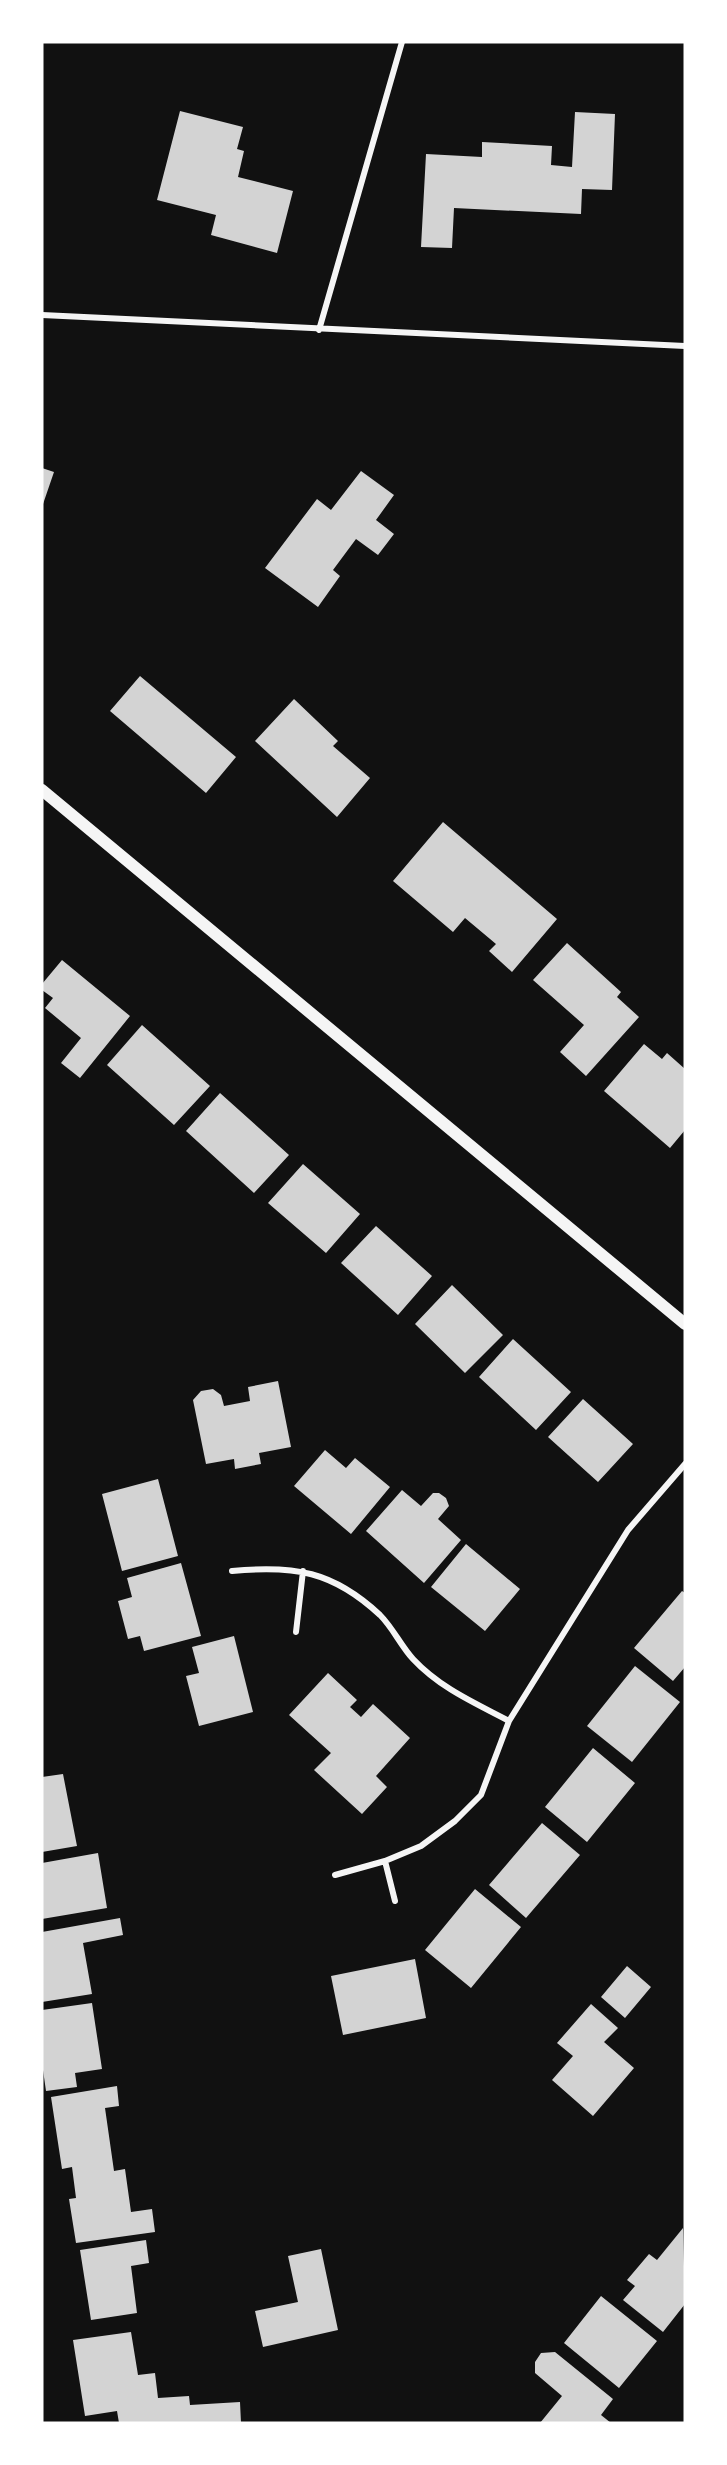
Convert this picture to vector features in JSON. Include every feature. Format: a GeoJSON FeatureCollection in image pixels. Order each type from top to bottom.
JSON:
{"type":"FeatureCollection","features":[{"type":"Feature","properties":{"kind":"main road"},"geometry":{"type":"LineString","coordinates":[[42,790],[685,1324]]}},
{"type":"Feature","properties":{"kind":"street"},"geometry":{"type":"LineString","coordinates":[[319,330],[402,42]]}},
{"type":"Feature","properties":{"kind":"street"},"geometry":{"type":"LineString","coordinates":[[42,315],[685,346]]}},
{"type":"Feature","properties":{"kind":"street"},"geometry":{"type":"LineString","coordinates":[[335,1875],[385,1861],[421,1846],[455,1821],[481,1795],[509,1721],[628,1530],[685,1464]]}},
{"type":"Feature","properties":{"kind":"street"},"geometry":{"type":"LineString","coordinates":[[232,1571],[272,1567],[303,1571],[345,1587],[381,1616],[413,1659],[447,1688],[509,1721]]}},
{"type":"Feature","properties":{"kind":"street"},"geometry":{"type":"LineString","coordinates":[[296,1632],[303,1571]]}},
{"type":"Feature","properties":{"kind":"street"},"geometry":{"type":"LineString","coordinates":[[385,1861],[395,1901]]}},
{"type":"Feature","properties":{"kind":"building"},"geometry":{"type":"Polygon","coordinates":[[[180,111],[243,127],[237,149],[244,151],[238,177],[293,191],[277,253],[211,235],[216,215],[157,200],[180,111]]]}},
{"type":"Feature","properties":{"kind":"building"},"geometry":{"type":"Polygon","coordinates":[[[575,112],[615,114],[612,190],[582,189],[581,214],[454,208],[452,248],[421,247],[426,154],[482,157],[482,142],[552,146],[551,165],[572,167],[575,112]]]}},
{"type":"Feature","properties":{"kind":"building"},"geometry":{"type":"Polygon","coordinates":[[[42,468],[54,472],[42,507],[42,468]]]}},
{"type":"Feature","properties":{"kind":"building"},"geometry":{"type":"Polygon","coordinates":[[[361,471],[394,495],[376,520],[394,534],[378,555],[356,539],[333,570],[340,576],[318,607],[265,568],[317,499],[331,510],[361,471]]]}},
{"type":"Feature","properties":{"kind":"building"},"geometry":{"type":"Polygon","coordinates":[[[140,676],[236,757],[206,793],[110,711],[140,676]]]}},
{"type":"Feature","properties":{"kind":"building"},"geometry":{"type":"Polygon","coordinates":[[[294,699],[338,741],[333,746],[370,778],[337,817],[255,741],[294,699]]]}},
{"type":"Feature","properties":{"kind":"building"},"geometry":{"type":"Polygon","coordinates":[[[443,822],[557,919],[512,972],[489,951],[496,944],[465,918],[453,932],[393,881],[443,822]]]}},
{"type":"Feature","properties":{"kind":"building"},"geometry":{"type":"Polygon","coordinates":[[[567,943],[621,992],[617,997],[639,1017],[586,1076],[560,1052],[584,1025],[533,980],[567,943]]]}},
{"type":"Feature","properties":{"kind":"building"},"geometry":{"type":"Polygon","coordinates":[[[62,960],[130,1016],[80,1078],[61,1063],[81,1038],[45,1008],[53,998],[42,990],[42,984],[62,960]]]}},
{"type":"Feature","properties":{"kind":"building"},"geometry":{"type":"Polygon","coordinates":[[[142,1025],[210,1086],[174,1125],[107,1065],[142,1025]]]}},
{"type":"Feature","properties":{"kind":"building"},"geometry":{"type":"Polygon","coordinates":[[[644,1044],[662,1059],[667,1053],[685,1069],[685,1130],[670,1148],[604,1091],[644,1044]]]}},
{"type":"Feature","properties":{"kind":"building"},"geometry":{"type":"Polygon","coordinates":[[[220,1093],[289,1155],[254,1193],[186,1131],[220,1093]]]}},
{"type":"Feature","properties":{"kind":"building"},"geometry":{"type":"Polygon","coordinates":[[[303,1164],[360,1214],[326,1253],[268,1203],[303,1164]]]}},
{"type":"Feature","properties":{"kind":"building"},"geometry":{"type":"Polygon","coordinates":[[[376,1226],[432,1276],[398,1315],[341,1263],[376,1226]]]}},
{"type":"Feature","properties":{"kind":"building"},"geometry":{"type":"Polygon","coordinates":[[[452,1285],[503,1335],[465,1373],[415,1324],[452,1285]]]}},
{"type":"Feature","properties":{"kind":"building"},"geometry":{"type":"Polygon","coordinates":[[[513,1339],[571,1392],[536,1430],[479,1377],[513,1339]]]}},
{"type":"Feature","properties":{"kind":"building"},"geometry":{"type":"Polygon","coordinates":[[[278,1381],[291,1447],[259,1453],[261,1464],[235,1469],[234,1459],[206,1464],[193,1400],[201,1391],[213,1389],[221,1395],[224,1406],[250,1401],[248,1387],[278,1381]]]}},
{"type":"Feature","properties":{"kind":"building"},"geometry":{"type":"Polygon","coordinates":[[[583,1399],[633,1444],[598,1482],[548,1437],[583,1399]]]}},
{"type":"Feature","properties":{"kind":"building"},"geometry":{"type":"Polygon","coordinates":[[[325,1450],[346,1468],[355,1458],[390,1487],[351,1534],[294,1486],[325,1450]]]}},
{"type":"Feature","properties":{"kind":"building"},"geometry":{"type":"Polygon","coordinates":[[[158,1479],[178,1556],[122,1571],[102,1494],[158,1479]]]}},
{"type":"Feature","properties":{"kind":"building"},"geometry":{"type":"Polygon","coordinates":[[[402,1490],[421,1506],[433,1493],[439,1493],[446,1498],[449,1506],[438,1519],[461,1540],[424,1583],[366,1531],[402,1490]]]}},
{"type":"Feature","properties":{"kind":"building"},"geometry":{"type":"Polygon","coordinates":[[[466,1544],[520,1589],[485,1631],[431,1587],[466,1544]]]}},
{"type":"Feature","properties":{"kind":"building"},"geometry":{"type":"Polygon","coordinates":[[[181,1563],[201,1636],[144,1651],[140,1636],[128,1639],[118,1601],[132,1597],[127,1578],[181,1563]]]}},
{"type":"Feature","properties":{"kind":"building"},"geometry":{"type":"Polygon","coordinates":[[[682,1591],[685,1593],[685,1667],[673,1681],[634,1648],[682,1591]]]}},
{"type":"Feature","properties":{"kind":"building"},"geometry":{"type":"Polygon","coordinates":[[[234,1636],[253,1712],[199,1726],[186,1676],[199,1673],[192,1647],[234,1636]]]}},
{"type":"Feature","properties":{"kind":"building"},"geometry":{"type":"Polygon","coordinates":[[[635,1666],[680,1702],[632,1762],[587,1726],[635,1666]]]}},
{"type":"Feature","properties":{"kind":"building"},"geometry":{"type":"Polygon","coordinates":[[[328,1673],[357,1700],[350,1707],[361,1717],[373,1704],[410,1738],[376,1776],[387,1787],[362,1814],[314,1770],[331,1753],[289,1715],[328,1673]]]}},
{"type":"Feature","properties":{"kind":"building"},"geometry":{"type":"Polygon","coordinates":[[[593,1748],[635,1783],[587,1842],[545,1807],[593,1748]]]}},
{"type":"Feature","properties":{"kind":"building"},"geometry":{"type":"Polygon","coordinates":[[[63,1774],[77,1846],[42,1852],[42,1777],[63,1774]]]}},
{"type":"Feature","properties":{"kind":"building"},"geometry":{"type":"Polygon","coordinates":[[[542,1823],[580,1855],[526,1918],[489,1885],[542,1823]]]}},
{"type":"Feature","properties":{"kind":"building"},"geometry":{"type":"Polygon","coordinates":[[[98,1853],[107,1908],[42,1919],[42,1863],[98,1853]]]}},
{"type":"Feature","properties":{"kind":"building"},"geometry":{"type":"Polygon","coordinates":[[[475,1889],[521,1927],[471,1988],[425,1950],[475,1889]]]}},
{"type":"Feature","properties":{"kind":"building"},"geometry":{"type":"Polygon","coordinates":[[[120,1918],[123,1935],[83,1943],[92,1994],[42,2002],[42,1932],[120,1918]]]}},
{"type":"Feature","properties":{"kind":"building"},"geometry":{"type":"Polygon","coordinates":[[[415,1959],[426,2018],[343,2035],[331,1976],[415,1959]]]}},
{"type":"Feature","properties":{"kind":"building"},"geometry":{"type":"Polygon","coordinates":[[[627,1966],[651,1987],[625,2018],[601,1997],[627,1966]]]}},
{"type":"Feature","properties":{"kind":"building"},"geometry":{"type":"Polygon","coordinates":[[[92,2003],[102,2069],[75,2073],[77,2087],[46,2091],[42,2063],[42,2010],[92,2003]]]}},
{"type":"Feature","properties":{"kind":"building"},"geometry":{"type":"Polygon","coordinates":[[[591,2004],[618,2028],[604,2042],[634,2068],[593,2116],[552,2080],[573,2056],[557,2043],[591,2004]]]}},
{"type":"Feature","properties":{"kind":"building"},"geometry":{"type":"Polygon","coordinates":[[[117,2086],[119,2106],[105,2108],[114,2171],[125,2169],[131,2212],[152,2209],[155,2232],[76,2243],[69,2199],[76,2198],[72,2167],[62,2169],[51,2097],[117,2086]]]}},
{"type":"Feature","properties":{"kind":"building"},"geometry":{"type":"Polygon","coordinates":[[[683,2228],[685,2304],[663,2332],[623,2300],[635,2286],[627,2280],[649,2254],[657,2260],[683,2228]]]}},
{"type":"Feature","properties":{"kind":"building"},"geometry":{"type":"Polygon","coordinates":[[[146,2240],[149,2263],[131,2266],[137,2313],[91,2320],[80,2250],[146,2240]]]}},
{"type":"Feature","properties":{"kind":"building"},"geometry":{"type":"Polygon","coordinates":[[[321,2249],[338,2330],[263,2347],[255,2311],[298,2302],[288,2256],[321,2249]]]}},
{"type":"Feature","properties":{"kind":"building"},"geometry":{"type":"Polygon","coordinates":[[[601,2296],[657,2341],[619,2388],[564,2343],[601,2296]]]}},
{"type":"Feature","properties":{"kind":"building"},"geometry":{"type":"Polygon","coordinates":[[[131,2332],[138,2375],[155,2373],[158,2398],[189,2396],[190,2405],[240,2402],[241,2423],[119,2423],[117,2411],[85,2416],[73,2340],[131,2332]]]}},
{"type":"Feature","properties":{"kind":"building"},"geometry":{"type":"Polygon","coordinates":[[[555,2352],[613,2399],[601,2415],[611,2423],[540,2423],[562,2396],[535,2373],[535,2362],[541,2353],[555,2352]]]}}]}
